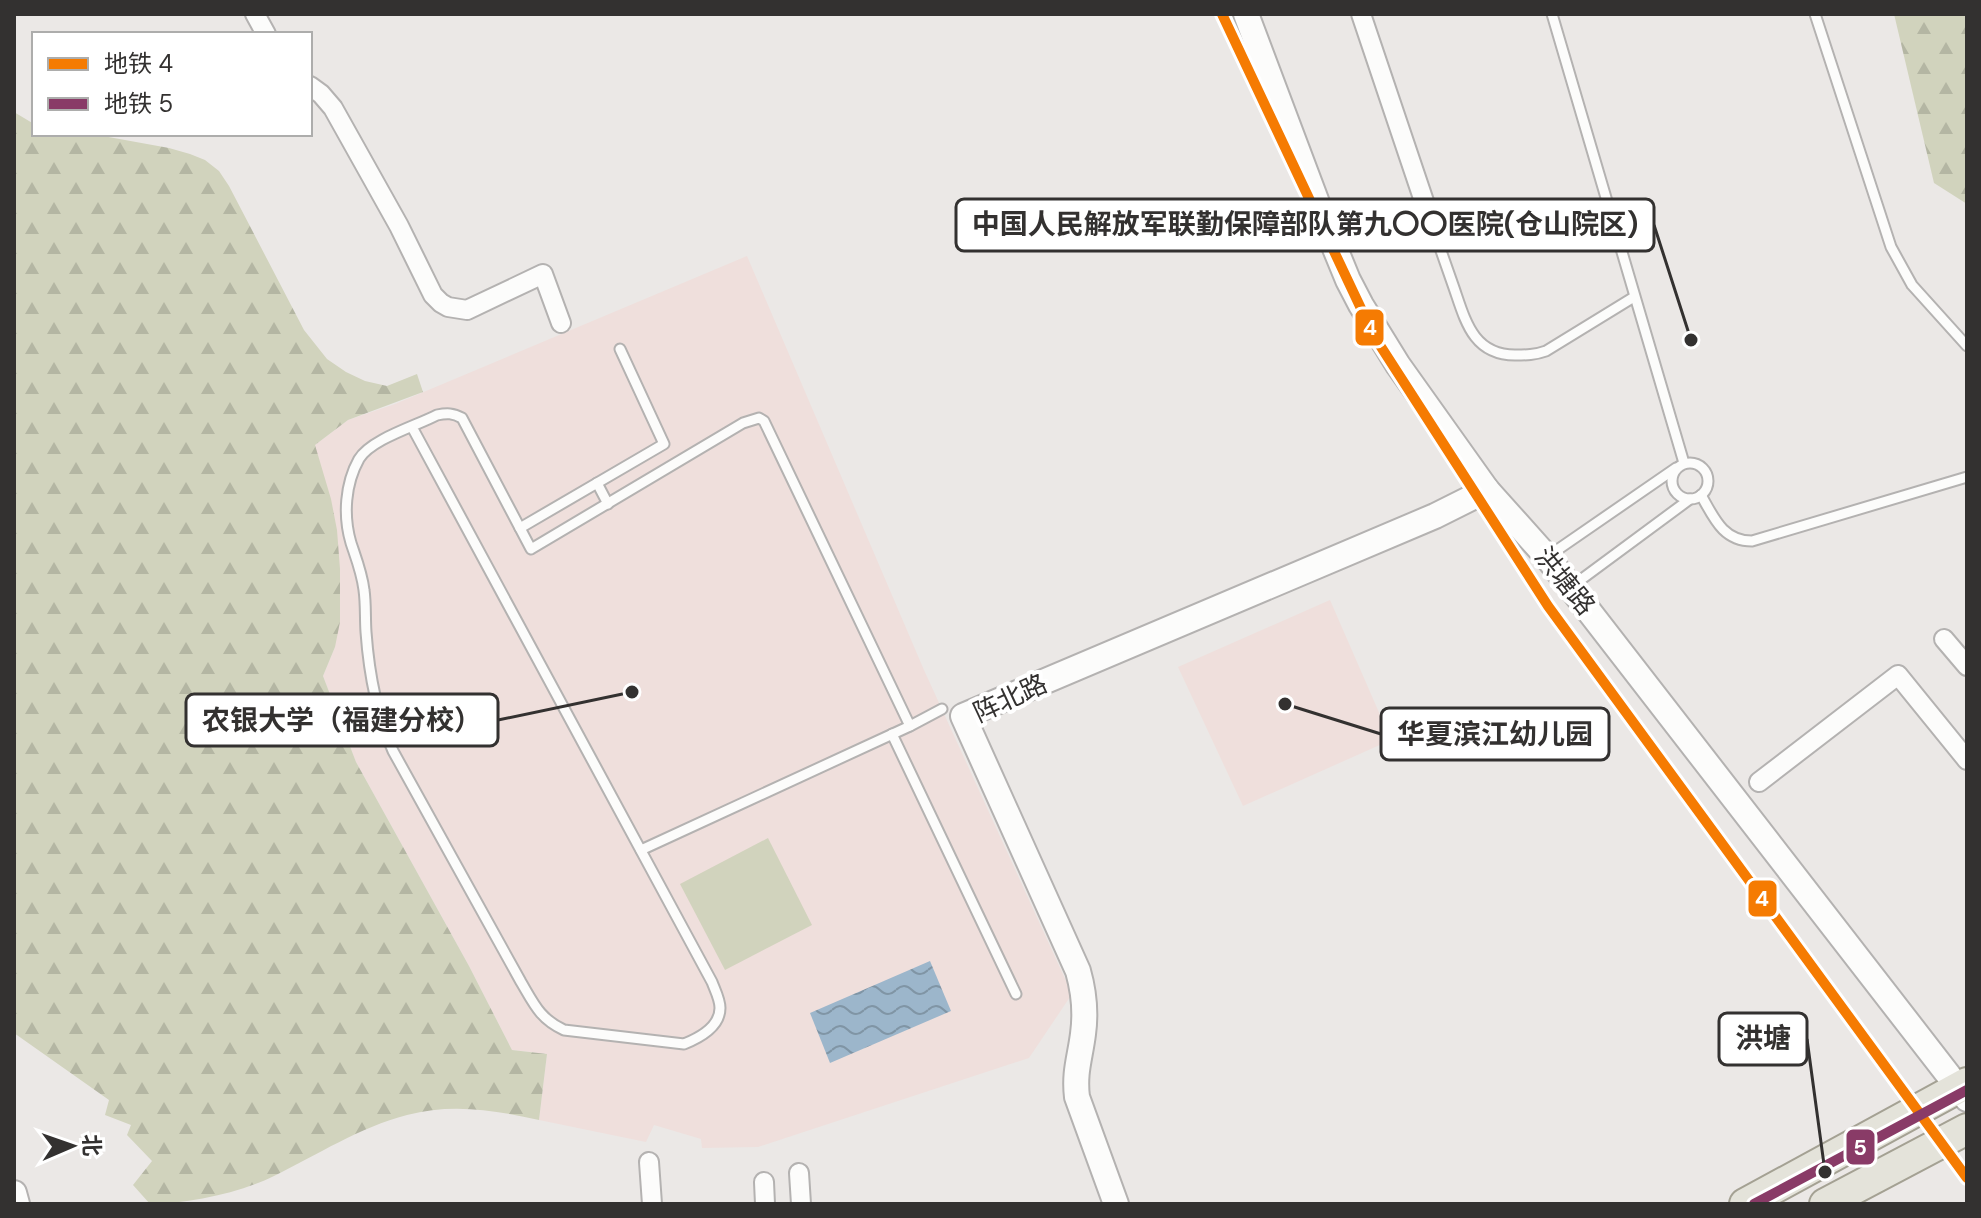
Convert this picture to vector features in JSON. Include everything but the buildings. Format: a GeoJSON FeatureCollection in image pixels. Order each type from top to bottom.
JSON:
{"type":"FeatureCollection","features":[{"type":"Feature","properties":{"kind":"main road"},"geometry":{"type":"LineString","coordinates":[[1745,1204],[1964,1090]]}},
{"type":"Feature","properties":{"kind":"main road"},"geometry":{"type":"LineString","coordinates":[[1825,1204],[1967,1129]]}},
{"type":"Feature","properties":{"kind":"street"},"geometry":{"type":"LineString","coordinates":[[255,14],[265,32]]}},
{"type":"Feature","properties":{"kind":"street","name":"洪塘路"},"geometry":{"type":"LineString","coordinates":[[1246,14],[1348,280],[1398,365],[1487,490],[1571,587],[1964,1090]]}},
{"type":"Feature","properties":{"kind":"street"},"geometry":{"type":"LineString","coordinates":[[1361,14],[1432,225]]}},
{"type":"Feature","properties":{"kind":"street"},"geometry":{"type":"LineString","coordinates":[[312,87],[333,108],[399,226],[426,284],[441,303],[457,310],[467,310],[543,274],[561,323]]}},
{"type":"Feature","properties":{"kind":"street","name":"阵北路"},"geometry":{"type":"LineString","coordinates":[[1116,1204],[1077,1097],[1075,1079],[1085,1013],[1078,971],[963,716],[1435,516],[1487,490]]}},
{"type":"Feature","properties":{"kind":"street"},"geometry":{"type":"LineString","coordinates":[[1944,639],[1967,666]]}},
{"type":"Feature","properties":{"kind":"street"},"geometry":{"type":"LineString","coordinates":[[1759,782],[1898,675],[1960,736],[1967,760]]}},
{"type":"Feature","properties":{"kind":"street"},"geometry":{"type":"LineString","coordinates":[[649,1162],[652,1204]]}},
{"type":"Feature","properties":{"kind":"street"},"geometry":{"type":"LineString","coordinates":[[799,1173],[801,1204]]}},
{"type":"Feature","properties":{"kind":"street"},"geometry":{"type":"LineString","coordinates":[[764,1182],[765,1204]]}},
{"type":"Feature","properties":{"kind":"street"},"geometry":{"type":"LineString","coordinates":[[14,1193],[17,1204]]}},
{"type":"Feature","properties":{"kind":"lane"},"geometry":{"type":"LineString","coordinates":[[1552,14],[1680,466],[1672,479],[1675,491],[1679,496],[1690,499]]}},
{"type":"Feature","properties":{"kind":"lane"},"geometry":{"type":"LineString","coordinates":[[1815,14],[1891,247],[1912,285],[1967,346]]}},
{"type":"Feature","properties":{"kind":"lane"},"geometry":{"type":"LineString","coordinates":[[1432,225],[1468,326],[1493,352],[1537,355],[1634,297]]}},
{"type":"Feature","properties":{"kind":"lane"},"geometry":{"type":"LineString","coordinates":[[520,528],[664,444],[620,349]]}},
{"type":"Feature","properties":{"kind":"lane"},"geometry":{"type":"LineString","coordinates":[[412,427],[712,982],[720,1006],[708,1030],[684,1044],[564,1030],[546,1020],[521,982],[383,729],[368,656],[364,591],[346,521],[348,489],[353,471],[368,448],[437,415],[447,413],[462,418],[531,549],[743,423],[759,418],[764,421],[910,726]]}},
{"type":"Feature","properties":{"kind":"lane"},"geometry":{"type":"LineString","coordinates":[[1547,557],[1680,466],[1693,462],[1699,464],[1707,474],[1708,485],[1701,495],[1690,499],[1571,587]]}},
{"type":"Feature","properties":{"kind":"lane"},"geometry":{"type":"LineString","coordinates":[[1701,495],[1725,532],[1737,539],[1752,541],[1967,477]]}},
{"type":"Feature","properties":{"kind":"lane"},"geometry":{"type":"LineString","coordinates":[[597,483],[608,504]]}},
{"type":"Feature","properties":{"kind":"lane"},"geometry":{"type":"LineString","coordinates":[[641,850],[942,709]]}},
{"type":"Feature","properties":{"kind":"lane"},"geometry":{"type":"LineString","coordinates":[[892,734],[1016,994]]}},
{"type":"Feature","properties":{"kind":"shaded area"},"geometry":{"type":"Polygon","coordinates":[[[747,256],[924,670],[1072,994],[1029,1058],[758,1147],[702,1148],[701,1139],[654,1125],[646,1142],[539,1120],[547,1054],[512,1050],[356,762],[323,676],[335,647],[315,445],[348,420],[395,404],[747,256]]]}},
{"type":"Feature","properties":{"kind":"shaded area"},"geometry":{"type":"Polygon","coordinates":[[[1330,600],[1391,740],[1243,806],[1178,667],[1330,600]]]}},
{"type":"Feature","properties":{"kind":"green space"},"geometry":{"type":"Polygon","coordinates":[[[1894,14],[1967,14],[1967,204],[1934,183],[1894,14]]]}},
{"type":"Feature","properties":{"kind":"green space"},"geometry":{"type":"Polygon","coordinates":[[[14,112],[32,123],[32,136],[103,136],[169,148],[205,160],[219,171],[229,186],[304,330],[327,359],[365,381],[387,386],[417,374],[423,392],[348,420],[315,445],[331,499],[340,569],[340,622],[335,647],[323,676],[356,762],[512,1050],[547,1054],[539,1120],[473,1109],[424,1111],[372,1127],[246,1188],[197,1200],[150,1204],[133,1185],[152,1161],[127,1135],[131,1125],[105,1115],[109,1100],[14,1033],[14,112]]]}},
{"type":"Feature","properties":{"kind":"green space"},"geometry":{"type":"Polygon","coordinates":[[[768,838],[812,925],[725,970],[680,884],[768,838]]]}},
{"type":"Feature","properties":{"kind":"water"},"geometry":{"type":"Polygon","coordinates":[[[930,961],[951,1011],[830,1063],[810,1013],[930,961]]]}},
{"type":"Feature","properties":{"kind":"metro line","name":"4"},"geometry":{"type":"LineString","coordinates":[[1222,14],[1374,336],[1548,606],[1967,1178]]}},
{"type":"Feature","properties":{"kind":"metro line","name":"5"},"geometry":{"type":"LineString","coordinates":[[1754,1204],[1967,1090]]}},
{"type":"Feature","properties":{"kind":"place","name":"中国人民解放军联勤保障部队第九〇〇医院(仓山院区)"},"geometry":{"type":"Point","coordinates":[1691,340]}},
{"type":"Feature","properties":{"kind":"place","name":"农银大学（福建分校）"},"geometry":{"type":"Point","coordinates":[632,692]}},
{"type":"Feature","properties":{"kind":"place","name":"华夏滨江幼儿园"},"geometry":{"type":"Point","coordinates":[1285,704]}},
{"type":"Feature","properties":{"kind":"place","name":"洪塘"},"geometry":{"type":"Point","coordinates":[1825,1172]}}]}
